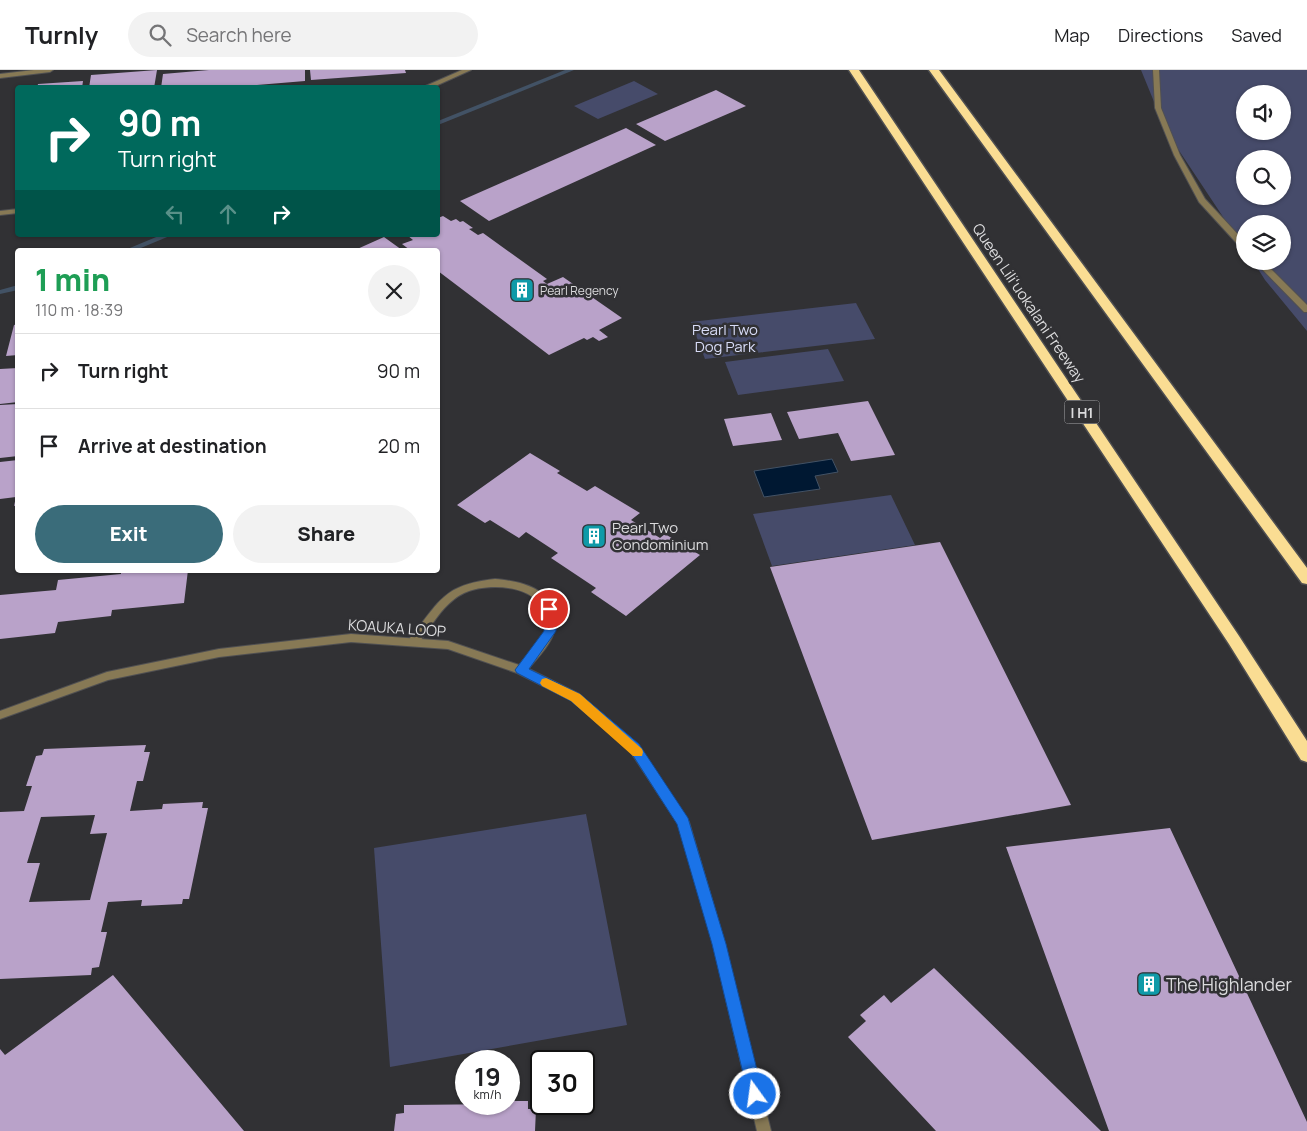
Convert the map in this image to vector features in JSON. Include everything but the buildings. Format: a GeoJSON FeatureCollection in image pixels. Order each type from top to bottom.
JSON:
{"type":"FeatureCollection","features":[{"type":"Feature","properties":{"kind":"highway","name":"Queen Liliʻuokalani Freeway"},"geometry":{"type":"LineString","coordinates":[[854,70],[1229,632],[1307,755]]}},
{"type":"Feature","properties":{"kind":"highway"},"geometry":{"type":"LineString","coordinates":[[934,70],[1307,578]]}},
{"type":"Feature","properties":{"kind":"street"},"geometry":{"type":"LineString","coordinates":[[0,76],[50,70]]}},
{"type":"Feature","properties":{"kind":"street"},"geometry":{"type":"LineString","coordinates":[[431,85],[466,70]]}},
{"type":"Feature","properties":{"kind":"street"},"geometry":{"type":"LineString","coordinates":[[1156,70],[1158,108],[1177,156],[1202,200],[1236,237]]}},
{"type":"Feature","properties":{"kind":"street"},"geometry":{"type":"LineString","coordinates":[[0,213],[15,211]]}},
{"type":"Feature","properties":{"kind":"street"},"geometry":{"type":"LineString","coordinates":[[1267,270],[1307,310]]}},
{"type":"Feature","properties":{"kind":"street"},"geometry":{"type":"LineString","coordinates":[[414,642],[448,598],[470,588],[493,582],[519,584],[535,594],[549,609],[550,631],[521,670]]}},
{"type":"Feature","properties":{"kind":"street","name":"KOAUKA LOOP"},"geometry":{"type":"LineString","coordinates":[[0,715],[107,676],[219,653],[351,638],[448,645],[521,670],[576,697],[634,748],[683,822],[719,944],[764,1131]]}},
{"type":"Feature","properties":{"kind":"green space"},"geometry":{"type":"Polygon","coordinates":[[[1141,70],[1307,70],[1307,331],[1259,270],[1291,270],[1291,215],[1236,215],[1236,236],[1166,131],[1141,70]]]}},
{"type":"Feature","properties":{"kind":"green space"},"geometry":{"type":"Polygon","coordinates":[[[634,81],[658,94],[598,119],[574,106],[634,81]]]}},
{"type":"Feature","properties":{"kind":"green space","name":"Pearl Two Dog Park"},"geometry":{"type":"Polygon","coordinates":[[[856,303],[875,339],[705,359],[691,322],[856,303]]]}},
{"type":"Feature","properties":{"kind":"green space"},"geometry":{"type":"Polygon","coordinates":[[[828,349],[844,381],[738,395],[725,362],[828,349]]]}},
{"type":"Feature","properties":{"kind":"green space"},"geometry":{"type":"Polygon","coordinates":[[[891,495],[915,545],[772,566],[753,514],[891,495]]]}},
{"type":"Feature","properties":{"kind":"green space"},"geometry":{"type":"Polygon","coordinates":[[[586,814],[627,1025],[486,1050],[455,1050],[455,1055],[390,1067],[374,848],[586,814]]]}},
{"type":"Feature","properties":{"kind":"shaded area"},"geometry":{"type":"Polygon","coordinates":[[[832,459],[838,472],[815,476],[820,489],[764,497],[754,471],[832,459]]]}},
{"type":"Feature","properties":{"kind":"waterway"},"geometry":{"type":"LineString","coordinates":[[440,122],[571,70]]}},
{"type":"Feature","properties":{"kind":"waterway"},"geometry":{"type":"LineString","coordinates":[[134,248],[163,237]]}},
{"type":"Feature","properties":{"kind":"waterway"},"geometry":{"type":"LineString","coordinates":[[0,292],[15,288]]}},
{"type":"Feature","properties":{"kind":"slow traffic"},"geometry":{"type":"LineString","coordinates":[[546,683],[576,697],[637,752]]}},
{"type":"Feature","properties":{"kind":"place","name":"Pearl Regency"},"geometry":{"type":"Point","coordinates":[522,290]}},
{"type":"Feature","properties":{"kind":"place","name":"Pearl Two Condominium"},"geometry":{"type":"Point","coordinates":[594,536]}},
{"type":"Feature","properties":{"kind":"place","name":"The Highlander"},"geometry":{"type":"Point","coordinates":[1149,984]}},
{"type":"Feature","properties":{"kind":"route"},"geometry":{"type":"LineString","coordinates":[[549,609],[550,631],[521,670],[576,697],[634,748],[683,822],[719,944],[755,1094]]}}]}
